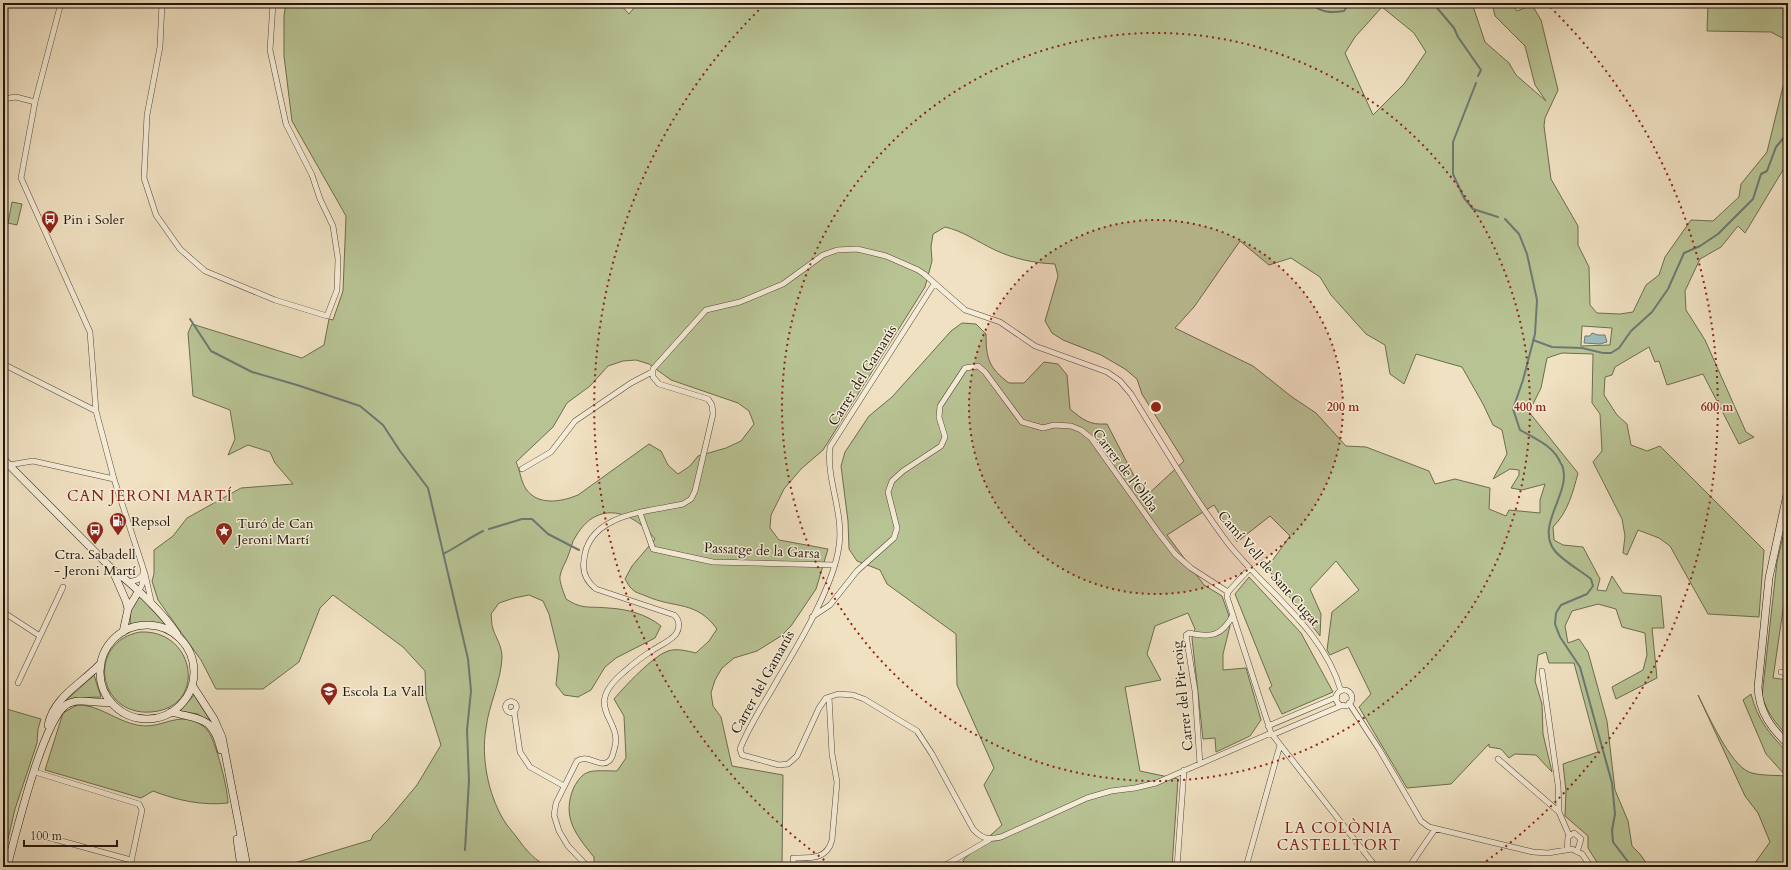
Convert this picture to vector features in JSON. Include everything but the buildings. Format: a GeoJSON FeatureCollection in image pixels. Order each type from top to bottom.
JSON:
{"type":"FeatureCollection","features":[{"type":"Feature","properties":{"kind":"street"},"geometry":{"type":"LineString","coordinates":[[61,3],[35,102],[21,178],[90,332],[96,411],[114,479],[143,568],[152,606]]}},
{"type":"Feature","properties":{"kind":"street"},"geometry":{"type":"LineString","coordinates":[[162,3],[160,47],[147,114],[144,178],[156,215],[180,249],[205,271],[275,300],[327,316],[337,290],[338,259],[333,226],[320,199],[312,175],[286,124],[270,50],[273,3]]}},
{"type":"Feature","properties":{"kind":"street"},"geometry":{"type":"LineString","coordinates":[[3,99],[16,97],[35,102]]}},
{"type":"Feature","properties":{"kind":"street","name":"Camí Vell de Sant Cugat"},"geometry":{"type":"LineString","coordinates":[[652,372],[655,366],[706,310],[740,302],[783,284],[817,259],[837,250],[857,249],[881,254],[924,274],[965,310],[1000,322],[1035,346],[1107,372],[1120,381],[1131,394],[1189,490],[1228,544],[1308,630],[1330,663],[1337,677],[1341,691]]}},
{"type":"Feature","properties":{"kind":"street","name":"Carrer del Gamarús"},"geometry":{"type":"LineString","coordinates":[[829,697],[826,698],[818,708],[797,756],[788,764],[779,765],[742,755],[740,749],[750,726],[780,677],[811,617],[835,565],[841,530],[829,461],[830,447],[934,284]]}},
{"type":"Feature","properties":{"kind":"street"},"geometry":{"type":"LineString","coordinates":[[3,364],[96,411]]}},
{"type":"Feature","properties":{"kind":"street","name":"Carrer de l'Òliba"},"geometry":{"type":"LineString","coordinates":[[811,617],[830,605],[860,568],[894,538],[898,528],[888,492],[892,481],[941,446],[945,437],[939,417],[940,406],[965,368],[978,366],[985,372],[1022,422],[1043,428],[1054,425],[1071,426],[1081,430],[1091,438],[1175,554],[1190,568],[1228,592]]}},
{"type":"Feature","properties":{"kind":"street"},"geometry":{"type":"LineString","coordinates":[[522,469],[550,452],[575,421],[631,383],[652,372],[653,377],[657,382],[706,398],[711,402],[713,410],[695,491],[691,499],[683,504],[613,520],[598,530],[589,542],[584,553],[585,573],[591,585],[602,592],[674,615],[678,620],[678,629],[670,640],[640,658],[619,676],[607,691],[604,708],[616,738],[611,759],[603,763],[588,758],[580,760],[575,765],[555,806],[554,815],[568,846],[588,867]]}},
{"type":"Feature","properties":{"kind":"street"},"geometry":{"type":"LineString","coordinates":[[5,463],[33,461],[114,479]]}},
{"type":"Feature","properties":{"kind":"street"},"geometry":{"type":"LineString","coordinates":[[5,463],[112,569],[128,582],[174,629],[187,648],[192,660],[194,672],[192,685],[184,700],[171,712],[156,718],[140,718],[126,714],[111,702],[101,682],[101,663]]}},
{"type":"Feature","properties":{"kind":"street"},"geometry":{"type":"LineString","coordinates":[[1788,490],[1769,578],[1758,687],[1759,703],[1762,713],[1772,727],[1788,744]]}},
{"type":"Feature","properties":{"kind":"street","name":"Passatge de la Garsa"},"geometry":{"type":"LineString","coordinates":[[640,513],[653,549],[713,562],[835,565]]}},
{"type":"Feature","properties":{"kind":"street"},"geometry":{"type":"LineString","coordinates":[[123,632],[128,609],[138,592],[143,575],[143,568]]}},
{"type":"Feature","properties":{"kind":"street"},"geometry":{"type":"LineString","coordinates":[[1250,568],[1228,592],[1227,597],[1268,726],[1280,745],[1376,867]]}},
{"type":"Feature","properties":{"kind":"street"},"geometry":{"type":"LineString","coordinates":[[112,569],[128,609]]}},
{"type":"Feature","properties":{"kind":"street"},"geometry":{"type":"LineString","coordinates":[[128,582],[137,580],[143,575]]}},
{"type":"Feature","properties":{"kind":"street"},"geometry":{"type":"LineString","coordinates":[[18,683],[63,588]]}},
{"type":"Feature","properties":{"kind":"street"},"geometry":{"type":"LineString","coordinates":[[3,612],[40,636]]}},
{"type":"Feature","properties":{"kind":"street","name":"Carrer del Pit-roig"},"geometry":{"type":"LineString","coordinates":[[1200,764],[1195,691],[1186,635],[1189,633],[1208,636],[1221,632],[1226,628],[1233,615]]}},
{"type":"Feature","properties":{"kind":"street"},"geometry":{"type":"LineString","coordinates":[[7,867],[46,735],[50,715],[54,707],[101,663],[110,643],[123,632],[140,626],[154,626],[167,630],[179,638]]}},
{"type":"Feature","properties":{"kind":"street"},"geometry":{"type":"LineString","coordinates":[[1542,670],[1558,785],[1559,812],[1569,835],[1567,840],[1567,850]]}},
{"type":"Feature","properties":{"kind":"street"},"geometry":{"type":"LineString","coordinates":[[1781,672],[1788,673]]}},
{"type":"Feature","properties":{"kind":"street"},"geometry":{"type":"LineString","coordinates":[[192,685],[214,720],[222,736],[233,802],[247,867]]}},
{"type":"Feature","properties":{"kind":"street"},"geometry":{"type":"LineString","coordinates":[[1268,726],[1337,697],[1341,691],[1347,690],[1352,698],[1350,703],[1421,821],[1435,829],[1533,852],[1548,853],[1572,849],[1582,854],[1591,867]]}},
{"type":"Feature","properties":{"kind":"street"},"geometry":{"type":"LineString","coordinates":[[794,867],[793,858],[818,858],[830,849],[837,782],[832,754],[829,697],[838,694],[858,697],[917,731],[932,754],[973,829],[979,836],[990,840]]}},
{"type":"Feature","properties":{"kind":"street"},"geometry":{"type":"LineString","coordinates":[[1337,697],[1339,703],[1343,705]]}},
{"type":"Feature","properties":{"kind":"street"},"geometry":{"type":"LineString","coordinates":[[46,735],[55,717],[69,704],[81,701],[111,702]]}},
{"type":"Feature","properties":{"kind":"street"},"geometry":{"type":"LineString","coordinates":[[942,867],[990,840],[1001,838],[1087,798],[1111,791],[1135,788],[1156,783],[1184,770],[1350,703]]}},
{"type":"Feature","properties":{"kind":"street"},"geometry":{"type":"LineString","coordinates":[[514,711],[520,752],[530,767],[564,786]]}},
{"type":"Feature","properties":{"kind":"street"},"geometry":{"type":"LineString","coordinates":[[171,712],[202,719],[215,733],[227,769]]}},
{"type":"Feature","properties":{"kind":"street"},"geometry":{"type":"LineString","coordinates":[[1246,867],[1280,745]]}},
{"type":"Feature","properties":{"kind":"street"},"geometry":{"type":"LineString","coordinates":[[1498,759],[1559,812]]}},
{"type":"Feature","properties":{"kind":"street"},"geometry":{"type":"LineString","coordinates":[[1177,867],[1184,770]]}},
{"type":"Feature","properties":{"kind":"street"},"geometry":{"type":"LineString","coordinates":[[35,772],[139,804],[142,810],[130,867]]}},
{"type":"Feature","properties":{"kind":"street"},"geometry":{"type":"LineString","coordinates":[[233,802],[241,867]]}},
{"type":"Feature","properties":{"kind":"street"},"geometry":{"type":"LineString","coordinates":[[1409,867],[1435,829]]}},
{"type":"Feature","properties":{"kind":"street"},"geometry":{"type":"LineString","coordinates":[[1569,835],[1574,833],[1580,837],[1581,842],[1578,852]]}},
{"type":"Feature","properties":{"kind":"street"},"geometry":{"type":"LineString","coordinates":[[43,836],[131,860]]}},
{"type":"Feature","properties":{"kind":"green space"},"geometry":{"type":"Polygon","coordinates":[[[286,3],[619,3],[629,14],[638,3],[1472,3],[1485,42],[1509,63],[1516,75],[1546,101],[1535,85],[1525,46],[1495,16],[1492,3],[1511,3],[1517,11],[1532,5],[1541,20],[1558,90],[1545,118],[1544,126],[1551,179],[1578,226],[1578,245],[1589,267],[1590,305],[1597,313],[1620,314],[1633,312],[1646,285],[1659,275],[1665,257],[1691,220],[1713,221],[1739,197],[1741,184],[1767,152],[1787,70],[1784,39],[1771,32],[1707,31],[1708,3],[1788,3],[1788,148],[1786,165],[1745,233],[1738,226],[1721,247],[1700,259],[1685,291],[1686,310],[1705,340],[1746,432],[1754,437],[1739,444],[1703,374],[1667,385],[1659,361],[1655,362],[1649,347],[1615,367],[1612,375],[1605,377],[1604,395],[1617,415],[1627,424],[1631,445],[1647,451],[1660,446],[1764,550],[1759,617],[1708,614],[1670,546],[1659,538],[1638,530],[1627,555],[1623,553],[1625,536],[1622,519],[1593,462],[1602,451],[1600,414],[1592,403],[1593,354],[1562,353],[1547,358],[1541,388],[1529,412],[1578,473],[1572,494],[1563,515],[1553,527],[1554,540],[1563,545],[1583,547],[1600,579],[1597,590],[1606,591],[1612,576],[1623,593],[1661,596],[1664,628],[1652,628],[1657,678],[1616,699],[1612,687],[1643,670],[1647,655],[1645,633],[1622,627],[1616,609],[1598,604],[1572,611],[1565,626],[1568,643],[1579,639],[1588,652],[1607,721],[1615,790],[1628,821],[1632,846],[1649,867],[1600,867],[1588,848],[1588,836],[1565,816],[1566,791],[1563,764],[1598,752],[1574,663],[1549,663],[1546,652],[1538,655],[1535,681],[1542,704],[1543,734],[1552,772],[1536,755],[1515,754],[1509,758],[1501,749],[1489,747],[1489,744],[1451,784],[1407,788],[1359,707],[1371,694],[1348,647],[1330,655],[1327,650],[1332,612],[1359,590],[1336,561],[1310,589],[1321,614],[1320,636],[1267,568],[1290,536],[1270,516],[1237,542],[1214,505],[1167,535],[1204,585],[1222,596],[1229,616],[1230,626],[1223,654],[1223,670],[1246,668],[1261,720],[1250,736],[1216,752],[1215,738],[1203,739],[1192,638],[1195,629],[1188,613],[1155,626],[1147,654],[1161,680],[1125,687],[1140,771],[1178,779],[1172,867],[965,867],[963,860],[1002,825],[984,785],[994,768],[957,685],[956,634],[887,584],[880,570],[857,561],[849,549],[848,521],[841,466],[845,452],[869,416],[892,397],[951,331],[962,323],[976,324],[986,334],[988,357],[990,362],[997,373],[1009,383],[1024,383],[1044,362],[1058,364],[1067,375],[1070,409],[1091,423],[1107,424],[1145,497],[1184,461],[1142,394],[1137,379],[1125,369],[1101,355],[1063,340],[1052,333],[1045,321],[1058,276],[1055,264],[1032,262],[1009,256],[964,234],[945,227],[933,234],[931,247],[932,261],[925,287],[823,450],[801,469],[784,489],[771,515],[770,528],[779,540],[828,549],[816,589],[791,626],[781,636],[757,651],[734,658],[722,668],[715,680],[711,693],[713,706],[721,717],[732,766],[783,775],[782,867],[594,867],[594,857],[581,841],[572,825],[569,808],[570,798],[574,787],[579,780],[584,774],[591,771],[617,771],[626,758],[624,716],[614,699],[640,672],[662,654],[675,650],[696,653],[709,641],[717,629],[701,613],[693,609],[657,600],[637,592],[630,587],[625,579],[632,566],[655,539],[646,529],[626,516],[616,513],[605,513],[595,517],[585,524],[575,538],[560,576],[566,599],[577,605],[629,611],[649,618],[661,626],[655,638],[616,658],[605,667],[591,690],[578,697],[564,695],[556,685],[559,655],[549,614],[543,601],[529,595],[514,598],[499,603],[491,614],[492,627],[500,646],[502,657],[500,675],[486,728],[484,751],[487,775],[493,798],[505,822],[531,855],[539,862],[549,867],[281,867],[371,840],[373,835],[387,821],[417,785],[441,745],[426,698],[425,671],[403,647],[333,595],[320,608],[299,662],[263,689],[216,689],[201,660],[158,600],[152,581],[154,574],[154,550],[173,536],[187,518],[241,488],[293,484],[275,463],[270,452],[248,445],[228,455],[235,439],[230,410],[193,396],[188,333],[192,324],[302,358],[324,345],[329,319],[333,320],[343,291],[346,216],[292,121],[284,56],[284,16],[286,3]],[[1382,7],[1355,37],[1345,53],[1373,115],[1404,84],[1426,52],[1414,33],[1382,7]],[[1240,241],[1194,307],[1175,328],[1253,366],[1292,397],[1316,413],[1346,446],[1366,447],[1429,471],[1435,484],[1455,479],[1490,488],[1489,509],[1506,516],[1509,510],[1540,513],[1540,500],[1545,484],[1522,490],[1511,488],[1519,475],[1519,470],[1510,469],[1493,479],[1507,454],[1502,430],[1493,425],[1462,367],[1416,354],[1404,384],[1390,374],[1385,345],[1366,334],[1331,295],[1320,277],[1291,258],[1269,265],[1240,241]],[[1582,326],[1581,346],[1610,345],[1612,328],[1582,326]],[[636,360],[623,361],[608,366],[590,386],[567,403],[553,427],[516,462],[524,486],[537,498],[557,501],[578,495],[649,444],[661,451],[668,465],[678,474],[690,466],[698,456],[726,448],[741,441],[754,424],[749,411],[738,403],[671,380],[649,364],[636,360]]]}},
{"type":"Feature","properties":{"kind":"green space"},"geometry":{"type":"Polygon","coordinates":[[[12,202],[22,204],[17,225],[8,223],[12,202]]]}},
{"type":"Feature","properties":{"kind":"green space"},"geometry":{"type":"Polygon","coordinates":[[[1788,515],[1788,576],[1773,678],[1788,680],[1788,736],[1772,718],[1766,708],[1762,696],[1777,562],[1788,515]]]}},
{"type":"Feature","properties":{"kind":"green space"},"geometry":{"type":"Polygon","coordinates":[[[1249,577],[1301,633],[1333,692],[1282,714],[1269,688],[1272,686],[1235,594],[1249,577]]]}},
{"type":"Feature","properties":{"kind":"green space"},"geometry":{"type":"Polygon","coordinates":[[[139,597],[167,626],[148,622],[130,624],[131,608],[139,597]]]}},
{"type":"Feature","properties":{"kind":"green space"},"geometry":{"type":"Polygon","coordinates":[[[140,632],[159,634],[173,643],[183,655],[188,669],[187,684],[181,697],[169,707],[151,712],[133,710],[119,703],[110,691],[105,677],[106,663],[111,649],[123,638],[140,632]]]}},
{"type":"Feature","properties":{"kind":"green space"},"geometry":{"type":"Polygon","coordinates":[[[94,675],[101,697],[74,698],[60,706],[94,675]]]}},
{"type":"Feature","properties":{"kind":"green space"},"geometry":{"type":"Polygon","coordinates":[[[1751,694],[1757,712],[1765,726],[1788,753],[1788,867],[1752,867],[1770,842],[1758,813],[1745,796],[1698,695],[1720,738],[1734,759],[1742,767],[1749,772],[1757,774],[1786,776],[1766,754],[1743,700],[1751,694]]]}},
{"type":"Feature","properties":{"kind":"green space"},"geometry":{"type":"Polygon","coordinates":[[[194,695],[213,725],[198,714],[180,711],[194,695]]]}},
{"type":"Feature","properties":{"kind":"green space"},"geometry":{"type":"Polygon","coordinates":[[[77,705],[92,707],[137,725],[150,726],[178,719],[187,719],[200,724],[208,731],[218,755],[224,777],[228,803],[209,804],[189,802],[153,791],[141,798],[45,770],[63,713],[77,705]]]}},
{"type":"Feature","properties":{"kind":"green space"},"geometry":{"type":"Polygon","coordinates":[[[3,708],[41,719],[38,729],[37,743],[15,809],[3,861],[3,708]]]}},
{"type":"Feature","properties":{"kind":"water"},"geometry":{"type":"Polygon","coordinates":[[[1592,333],[1605,335],[1607,342],[1600,344],[1584,343],[1585,336],[1590,336],[1592,333]]]}},
{"type":"Feature","properties":{"kind":"waterway"},"geometry":{"type":"LineString","coordinates":[[1157,3],[1186,3]]}},
{"type":"Feature","properties":{"kind":"waterway"},"geometry":{"type":"LineString","coordinates":[[1311,3],[1326,12],[1344,11],[1349,3]]}},
{"type":"Feature","properties":{"kind":"waterway"},"geometry":{"type":"LineString","coordinates":[[1433,3],[1454,28],[1458,37],[1481,70],[1478,76]]}},
{"type":"Feature","properties":{"kind":"waterway"},"geometry":{"type":"LineString","coordinates":[[1476,83],[1453,142],[1453,174],[1464,198],[1473,209],[1498,217]]}},
{"type":"Feature","properties":{"kind":"waterway"},"geometry":{"type":"LineString","coordinates":[[1533,340],[1552,347],[1582,348],[1603,353],[1611,353],[1619,348],[1631,331],[1652,312],[1668,289],[1684,253],[1700,246],[1718,234],[1753,199],[1761,174],[1767,171],[1776,147],[1785,136],[1788,124]]}},
{"type":"Feature","properties":{"kind":"waterway"},"geometry":{"type":"LineString","coordinates":[[1505,219],[1519,234],[1527,254],[1537,300],[1535,334],[1523,380],[1513,409],[1520,430],[1538,440],[1554,452],[1561,464]]}},
{"type":"Feature","properties":{"kind":"waterway"},"geometry":{"type":"LineString","coordinates":[[190,319],[211,351],[252,372],[360,406],[383,425],[400,451],[428,488],[468,659],[471,691],[467,730],[469,780],[465,850]]}},
{"type":"Feature","properties":{"kind":"waterway"},"geometry":{"type":"LineString","coordinates":[[1562,465],[1564,475],[1563,486],[1551,519],[1549,530],[1550,541],[1558,554],[1591,579],[1593,586],[1587,594],[1561,605],[1556,613],[1555,624],[1560,637],[1580,667],[1612,783],[1615,814],[1612,830],[1613,842],[1632,867]]}},
{"type":"Feature","properties":{"kind":"waterway"},"geometry":{"type":"LineString","coordinates":[[489,529],[522,519],[532,519],[548,534],[579,550]]}},
{"type":"Feature","properties":{"kind":"waterway"},"geometry":{"type":"LineString","coordinates":[[443,554],[483,531]]}},
{"type":"Feature","properties":{"kind":"place","name":"Pin i Soler"},"geometry":{"type":"Point","coordinates":[50,234]}},
{"type":"Feature","properties":{"kind":"place","name":"Repsol"},"geometry":{"type":"Point","coordinates":[118,536]}},
{"type":"Feature","properties":{"kind":"place","name":"Ctra. Sabadell - Jeroni Martí"},"geometry":{"type":"Point","coordinates":[95,545]}},
{"type":"Feature","properties":{"kind":"place","name":"Turó de Can Jeroni Martí"},"geometry":{"type":"Point","coordinates":[224,546]}},
{"type":"Feature","properties":{"kind":"place","name":"Escola La Vall"},"geometry":{"type":"Point","coordinates":[329,706]}},
{"type":"Feature","properties":{"kind":"district","name":"CAN JERONI MARTÍ"},"geometry":{"type":"Point","coordinates":[150,496]}},
{"type":"Feature","properties":{"kind":"district","name":"LA COLÒNIA CASTELLTORT"},"geometry":{"type":"Point","coordinates":[1339,836]}}]}
